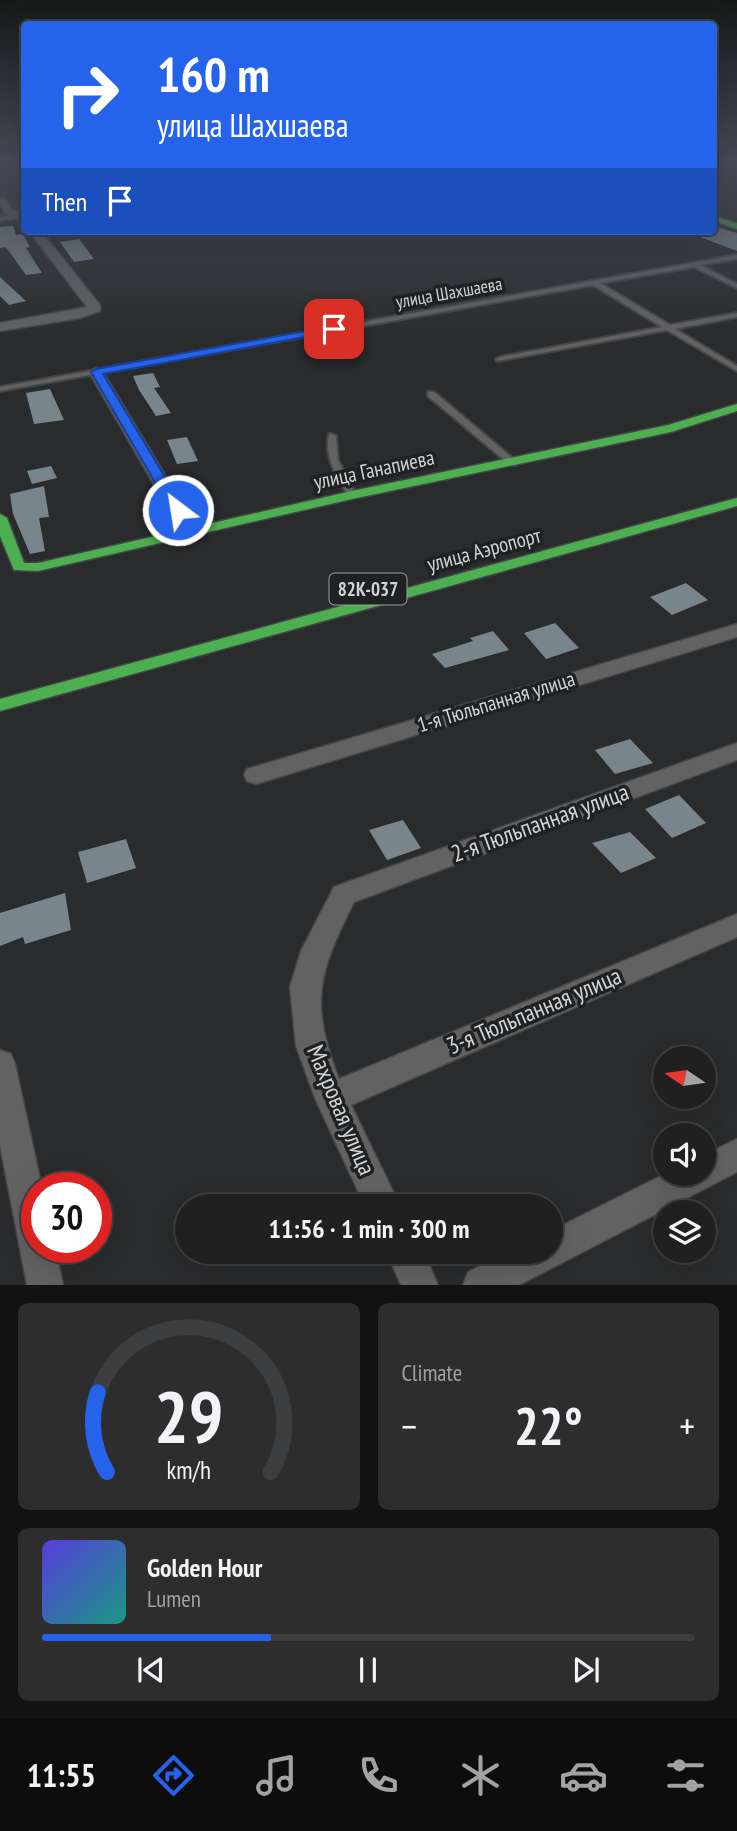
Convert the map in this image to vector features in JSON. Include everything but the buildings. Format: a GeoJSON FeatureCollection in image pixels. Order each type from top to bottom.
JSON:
{"type":"FeatureCollection","features":[{"type":"Feature","properties":{"kind":"main road","name":"улица Ганапиева"},"geometry":{"type":"LineString","coordinates":[[0,519],[19,567],[38,567],[352,495],[671,428],[737,407]]}},
{"type":"Feature","properties":{"kind":"main road","name":"улица Аэропорт"},"geometry":{"type":"LineString","coordinates":[[0,689],[737,488]]}},
{"type":"Feature","properties":{"kind":"main road","name":"улица Аэропорт"},"geometry":{"type":"LineString","coordinates":[[0,705],[737,502]]}},
{"type":"Feature","properties":{"kind":"street"},"geometry":{"type":"LineString","coordinates":[[1,324],[80,314],[95,308],[38,235]]}},
{"type":"Feature","properties":{"kind":"street"},"geometry":{"type":"LineString","coordinates":[[96,372],[191,533]]}},
{"type":"Feature","properties":{"kind":"street","name":"1-я Тюльпанная улица"},"geometry":{"type":"LineString","coordinates":[[256,775],[737,630]]}},
{"type":"Feature","properties":{"kind":"street","name":"2-я Тюльпанная улица"},"geometry":{"type":"LineString","coordinates":[[344,895],[737,751]]}},
{"type":"Feature","properties":{"kind":"street","name":"Махровая улица"},"geometry":{"type":"LineString","coordinates":[[344,895],[315,951],[306,987],[311,1046],[331,1098],[377,1194]]}},
{"type":"Feature","properties":{"kind":"street","name":"3-я Тюльпанная улица"},"geometry":{"type":"LineString","coordinates":[[331,1098],[737,925]]}},
{"type":"Feature","properties":{"kind":"street"},"geometry":{"type":"LineString","coordinates":[[0,1064],[22,1172]]}},
{"type":"Feature","properties":{"kind":"street"},"geometry":{"type":"LineString","coordinates":[[716,1166],[737,1156]]}},
{"type":"Feature","properties":{"kind":"street"},"geometry":{"type":"LineString","coordinates":[[563,1243],[676,1186]]}},
{"type":"Feature","properties":{"kind":"street"},"geometry":{"type":"LineString","coordinates":[[40,1263],[45,1285]]}},
{"type":"Feature","properties":{"kind":"street"},"geometry":{"type":"LineString","coordinates":[[410,1264],[420,1285]]}},
{"type":"Feature","properties":{"kind":"street"},"geometry":{"type":"LineString","coordinates":[[481,1285],[522,1264]]}},
{"type":"Feature","properties":{"kind":"lane","name":"улица Шахшаева"},"geometry":{"type":"LineString","coordinates":[[0,389],[737,257]]}},
{"type":"Feature","properties":{"kind":"lane"},"geometry":{"type":"LineString","coordinates":[[695,265],[737,286]]}},
{"type":"Feature","properties":{"kind":"lane"},"geometry":{"type":"LineString","coordinates":[[596,284],[737,369]]}},
{"type":"Feature","properties":{"kind":"lane"},"geometry":{"type":"LineString","coordinates":[[500,359],[737,315]]}},
{"type":"Feature","properties":{"kind":"lane"},"geometry":{"type":"LineString","coordinates":[[431,394],[513,463]]}},
{"type":"Feature","properties":{"kind":"lane"},"geometry":{"type":"LineString","coordinates":[[332,436],[331,452],[336,469],[352,495]]}},
{"type":"Feature","properties":{"kind":"traffic: fast"},"geometry":{"type":"LineString","coordinates":[[725,222],[737,226]]}},
{"type":"Feature","properties":{"kind":"traffic: fast"},"geometry":{"type":"LineString","coordinates":[[0,518],[19,567],[38,567],[352,495],[671,428],[737,407]]}},
{"type":"Feature","properties":{"kind":"traffic: fast"},"geometry":{"type":"LineString","coordinates":[[0,705],[737,502]]}},
{"type":"Feature","properties":{"kind":"route"},"geometry":{"type":"LineString","coordinates":[[178,510],[96,372],[334,329]]}}]}
